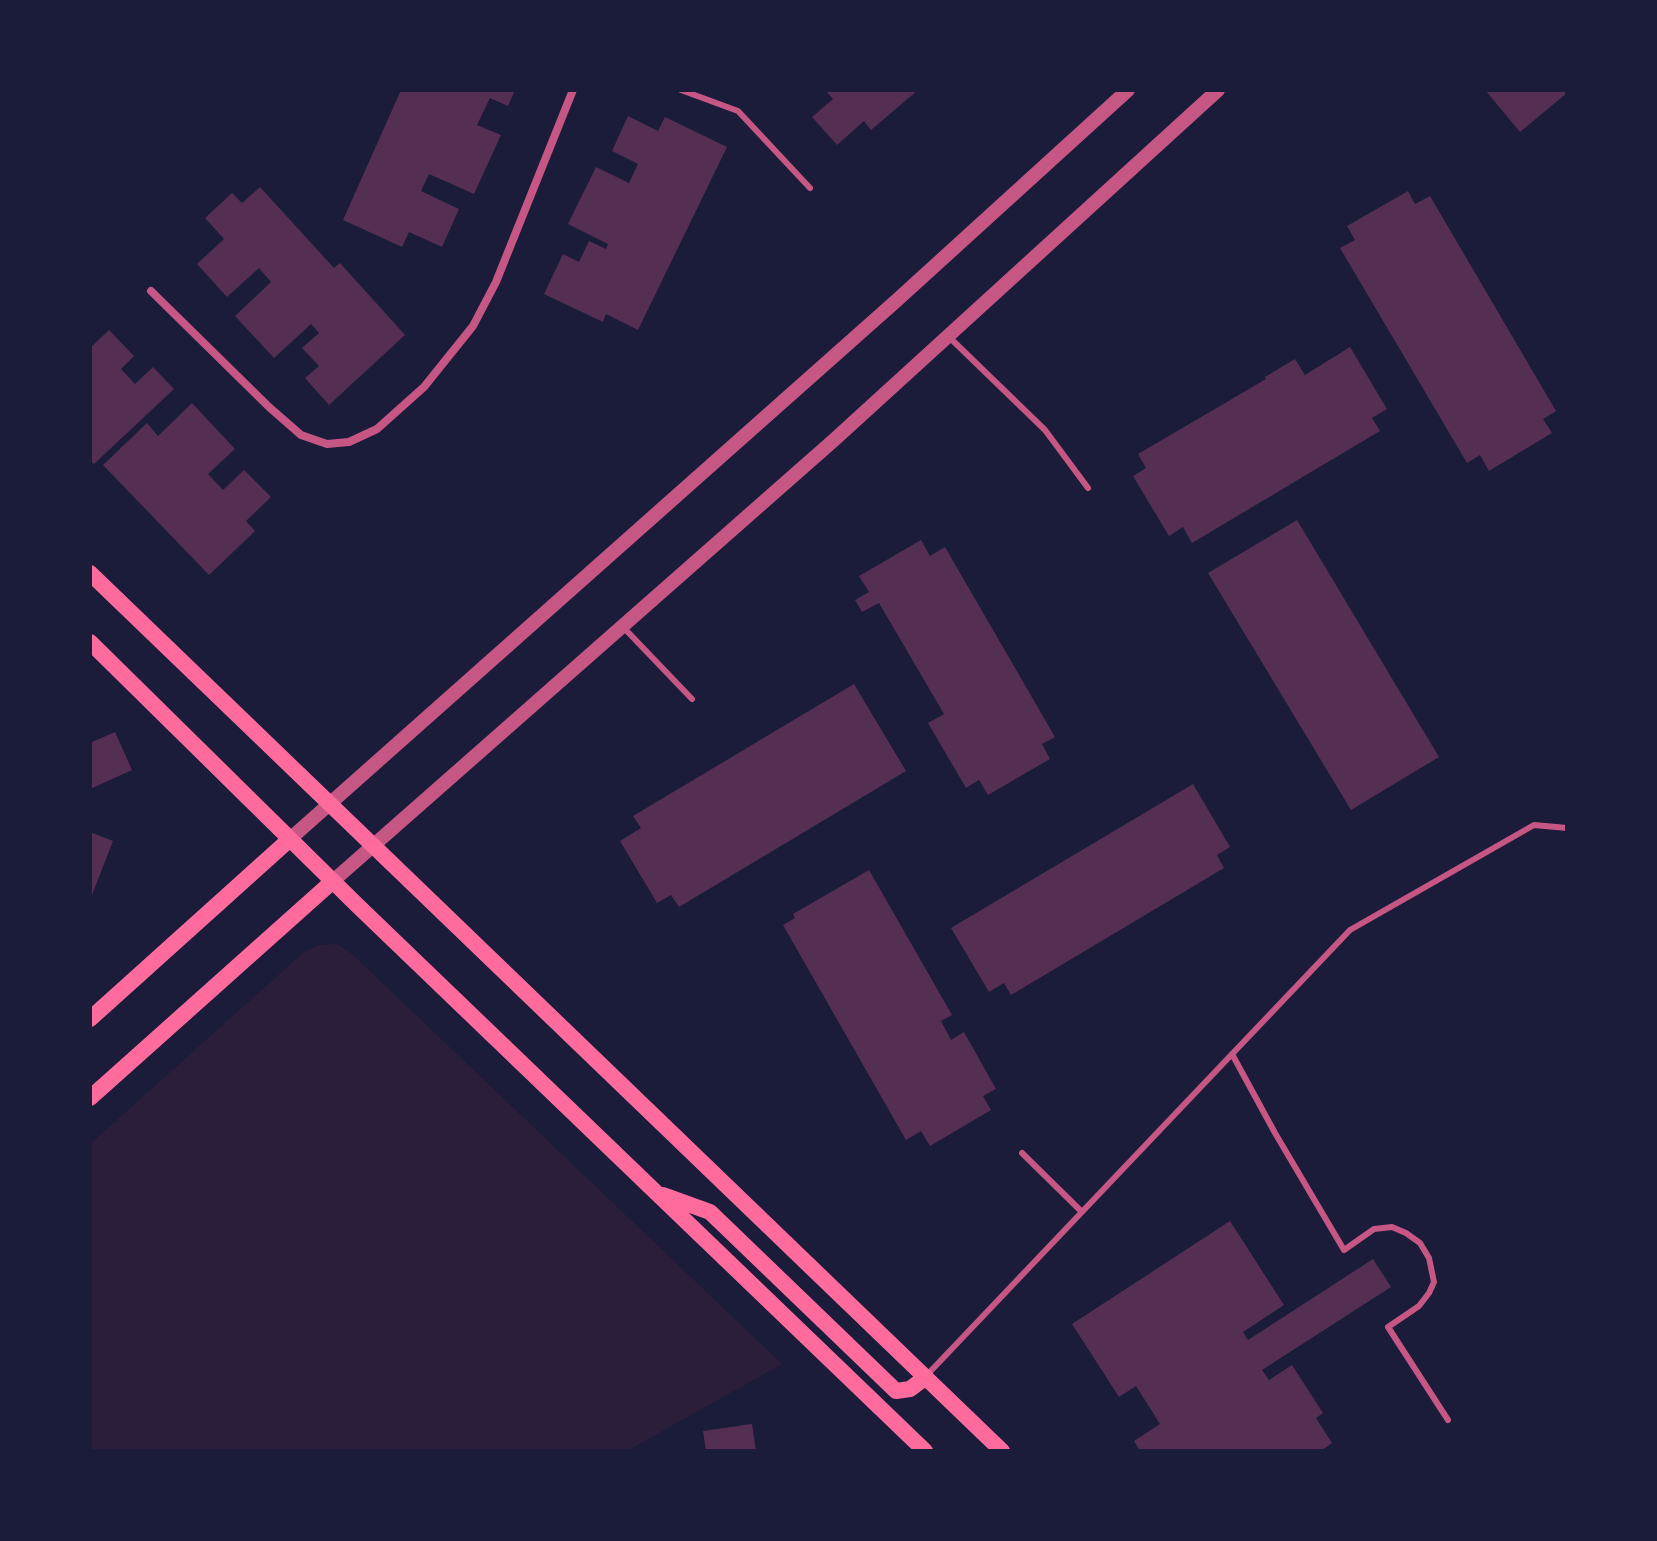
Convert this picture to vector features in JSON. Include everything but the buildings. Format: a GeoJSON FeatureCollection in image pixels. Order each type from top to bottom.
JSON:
{"type":"FeatureCollection","features":[{"type":"Feature","properties":{"kind":"main road"},"geometry":{"type":"LineString","coordinates":[[90,573],[1002,1451]]}},
{"type":"Feature","properties":{"kind":"main road"},"geometry":{"type":"LineString","coordinates":[[90,642],[333,881],[925,1451]]}},
{"type":"Feature","properties":{"kind":"main road"},"geometry":{"type":"LineString","coordinates":[[90,1019],[290,839]]}},
{"type":"Feature","properties":{"kind":"main road"},"geometry":{"type":"LineString","coordinates":[[90,1098],[333,881]]}},
{"type":"Feature","properties":{"kind":"main road"},"geometry":{"type":"LineString","coordinates":[[656,1193],[710,1212],[896,1391],[910,1389],[926,1377]]}},
{"type":"Feature","properties":{"kind":"street"},"geometry":{"type":"LineString","coordinates":[[151,291],[301,435],[327,444],[349,442],[377,429],[424,387],[473,326],[496,282],[573,90]]}},
{"type":"Feature","properties":{"kind":"street"},"geometry":{"type":"LineString","coordinates":[[290,839],[896,301],[1128,90]]}},
{"type":"Feature","properties":{"kind":"street"},"geometry":{"type":"LineString","coordinates":[[333,881],[948,336],[1218,90]]}},
{"type":"Feature","properties":{"kind":"lane"},"geometry":{"type":"LineString","coordinates":[[681,90],[738,111],[810,188]]}},
{"type":"Feature","properties":{"kind":"lane"},"geometry":{"type":"LineString","coordinates":[[948,336],[1045,430],[1088,488]]}},
{"type":"Feature","properties":{"kind":"lane"},"geometry":{"type":"LineString","coordinates":[[621,626],[692,699]]}},
{"type":"Feature","properties":{"kind":"lane"},"geometry":{"type":"LineString","coordinates":[[926,1377],[1350,930],[1534,825],[1566,830]]}},
{"type":"Feature","properties":{"kind":"lane"},"geometry":{"type":"LineString","coordinates":[[1232,1054],[1344,1250],[1374,1229],[1392,1227],[1420,1243],[1434,1282],[1419,1306],[1388,1327],[1448,1420]]}},
{"type":"Feature","properties":{"kind":"lane"},"geometry":{"type":"LineString","coordinates":[[1022,1153],[1082,1212]]}},
{"type":"Feature","properties":{"kind":"shaded area"},"geometry":{"type":"Polygon","coordinates":[[[337,944],[352,954],[782,1364],[627,1451],[90,1451],[90,1144],[304,952],[319,945],[337,944]]]}}]}
